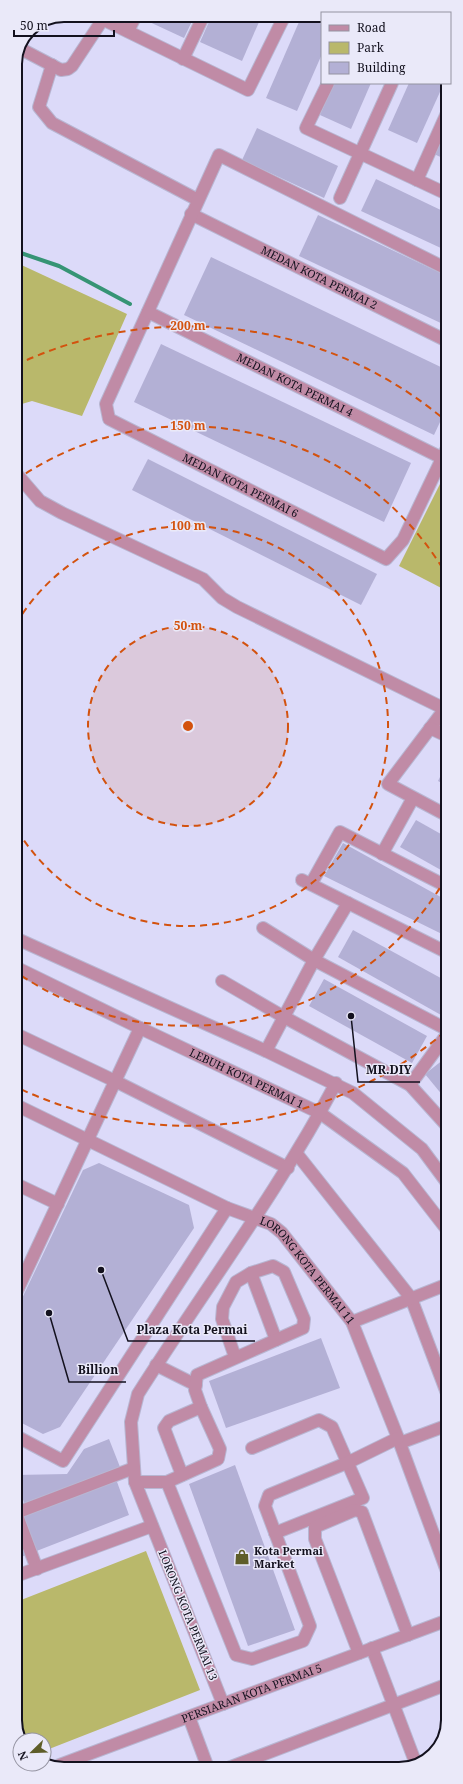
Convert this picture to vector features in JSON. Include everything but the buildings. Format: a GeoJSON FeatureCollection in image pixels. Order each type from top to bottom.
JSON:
{"type":"FeatureCollection","features":[{"type":"Feature","properties":{"kind":"street"},"geometry":{"type":"LineString","coordinates":[[24,52],[61,70],[68,69],[72,66],[96,22]]}},
{"type":"Feature","properties":{"kind":"street"},"geometry":{"type":"LineString","coordinates":[[109,22],[182,59],[248,90],[282,22]]}},
{"type":"Feature","properties":{"kind":"street"},"geometry":{"type":"LineString","coordinates":[[128,31],[132,22]]}},
{"type":"Feature","properties":{"kind":"street"},"geometry":{"type":"LineString","coordinates":[[182,59],[200,22]]}},
{"type":"Feature","properties":{"kind":"street"},"geometry":{"type":"LineString","coordinates":[[52,65],[39,107],[52,123],[198,200]]}},
{"type":"Feature","properties":{"kind":"street"},"geometry":{"type":"LineString","coordinates":[[328,84],[306,128],[441,191]]}},
{"type":"Feature","properties":{"kind":"street"},"geometry":{"type":"LineString","coordinates":[[340,198],[359,153],[392,84]]}},
{"type":"Feature","properties":{"kind":"street"},"geometry":{"type":"LineString","coordinates":[[417,180],[441,126]]}},
{"type":"Feature","properties":{"kind":"street"},"geometry":{"type":"LineString","coordinates":[[148,312],[219,154],[441,266]]}},
{"type":"Feature","properties":{"kind":"street","name":"MEDAN KOTA PERMAI 2"},"geometry":{"type":"LineString","coordinates":[[191,214],[441,338]]}},
{"type":"Feature","properties":{"kind":"street","name":"MEDAN KOTA PERMAI 6"},"geometry":{"type":"LineString","coordinates":[[148,312],[106,404],[109,418],[386,559],[403,540],[441,461]]}},
{"type":"Feature","properties":{"kind":"street","name":"MEDAN KOTA PERMAI 4"},"geometry":{"type":"LineString","coordinates":[[148,312],[441,451]]}},
{"type":"Feature","properties":{"kind":"street"},"geometry":{"type":"LineString","coordinates":[[22,480],[40,501],[62,513],[203,579],[222,598],[237,607],[441,705]]}},
{"type":"Feature","properties":{"kind":"street"},"geometry":{"type":"LineString","coordinates":[[441,714],[388,784],[441,812]]}},
{"type":"Feature","properties":{"kind":"street"},"geometry":{"type":"LineString","coordinates":[[430,728],[441,733]]}},
{"type":"Feature","properties":{"kind":"street"},"geometry":{"type":"LineString","coordinates":[[382,854],[413,798]]}},
{"type":"Feature","properties":{"kind":"street"},"geometry":{"type":"LineString","coordinates":[[441,884],[340,832],[307,882],[441,950]]}},
{"type":"Feature","properties":{"kind":"street"},"geometry":{"type":"LineString","coordinates":[[266,1051],[314,960],[348,903]]}},
{"type":"Feature","properties":{"kind":"street"},"geometry":{"type":"LineString","coordinates":[[263,928],[314,960],[441,1028]]}},
{"type":"Feature","properties":{"kind":"street"},"geometry":{"type":"LineString","coordinates":[[22,941],[353,1092],[422,1150],[441,1175]]}},
{"type":"Feature","properties":{"kind":"street","name":"LEBUH KOTA PERMAI 1"},"geometry":{"type":"LineString","coordinates":[[22,970],[140,1028],[320,1113],[403,1173],[441,1222]]}},
{"type":"Feature","properties":{"kind":"street"},"geometry":{"type":"LineString","coordinates":[[222,981],[284,1017],[410,1085],[441,1119]]}},
{"type":"Feature","properties":{"kind":"street"},"geometry":{"type":"LineString","coordinates":[[22,1268],[58,1204],[140,1028]]}},
{"type":"Feature","properties":{"kind":"street"},"geometry":{"type":"LineString","coordinates":[[22,1037],[115,1081],[288,1168]]}},
{"type":"Feature","properties":{"kind":"street"},"geometry":{"type":"LineString","coordinates":[[410,1085],[441,1042]]}},
{"type":"Feature","properties":{"kind":"street","name":"LORONG KOTA PERMAI 13"},"geometry":{"type":"LineString","coordinates":[[223,1704],[135,1482],[131,1422],[138,1394],[297,1154],[336,1083]]}},
{"type":"Feature","properties":{"kind":"street","name":"LORONG KOTA PERMAI 11"},"geometry":{"type":"LineString","coordinates":[[22,1109],[227,1208],[271,1224],[282,1233],[352,1322],[399,1441],[441,1555]]}},
{"type":"Feature","properties":{"kind":"street"},"geometry":{"type":"LineString","coordinates":[[297,1154],[411,1298],[441,1377]]}},
{"type":"Feature","properties":{"kind":"street"},"geometry":{"type":"LineString","coordinates":[[22,1187],[58,1204]]}},
{"type":"Feature","properties":{"kind":"street"},"geometry":{"type":"LineString","coordinates":[[22,1439],[63,1461],[227,1208]]}},
{"type":"Feature","properties":{"kind":"street"},"geometry":{"type":"LineString","coordinates":[[135,1482],[168,1482],[218,1459],[220,1449],[195,1390],[197,1375],[303,1328],[304,1319],[284,1272],[273,1266],[251,1273],[236,1282],[223,1307],[222,1319],[235,1357]]}},
{"type":"Feature","properties":{"kind":"street"},"geometry":{"type":"LineString","coordinates":[[251,1273],[276,1340]]}},
{"type":"Feature","properties":{"kind":"street"},"geometry":{"type":"LineString","coordinates":[[352,1322],[441,1287]]}},
{"type":"Feature","properties":{"kind":"street"},"geometry":{"type":"LineString","coordinates":[[156,1365],[196,1385]]}},
{"type":"Feature","properties":{"kind":"street"},"geometry":{"type":"LineString","coordinates":[[182,1475],[164,1428],[169,1422],[201,1407]]}},
{"type":"Feature","properties":{"kind":"street"},"geometry":{"type":"LineString","coordinates":[[252,1448],[319,1420],[332,1426],[349,1462],[363,1498],[275,1533]]}},
{"type":"Feature","properties":{"kind":"street"},"geometry":{"type":"LineString","coordinates":[[168,1482],[236,1655],[252,1660],[304,1641],[310,1626],[265,1506],[269,1495],[399,1441],[441,1427]]}},
{"type":"Feature","properties":{"kind":"street"},"geometry":{"type":"LineString","coordinates":[[22,1511],[134,1468]]}},
{"type":"Feature","properties":{"kind":"street"},"geometry":{"type":"LineString","coordinates":[[359,1653],[315,1539],[315,1527],[355,1510],[362,1512],[408,1635]]}},
{"type":"Feature","properties":{"kind":"street"},"geometry":{"type":"LineString","coordinates":[[22,1574],[152,1526]]}},
{"type":"Feature","properties":{"kind":"street"},"geometry":{"type":"LineString","coordinates":[[22,1529],[37,1569]]}},
{"type":"Feature","properties":{"kind":"street","name":"PERSIARAN KOTA PERMAI 5"},"geometry":{"type":"LineString","coordinates":[[68,1762],[441,1623]]}},
{"type":"Feature","properties":{"kind":"street"},"geometry":{"type":"LineString","coordinates":[[372,1648],[414,1759]]}},
{"type":"Feature","properties":{"kind":"street"},"geometry":{"type":"LineString","coordinates":[[244,1762],[441,1687]]}},
{"type":"Feature","properties":{"kind":"street"},"geometry":{"type":"LineString","coordinates":[[189,1717],[206,1762]]}},
{"type":"Feature","properties":{"kind":"green space"},"geometry":{"type":"Polygon","coordinates":[[[22,265],[127,314],[82,416],[32,401],[22,404],[22,265]]]}},
{"type":"Feature","properties":{"kind":"green space"},"geometry":{"type":"Polygon","coordinates":[[[441,482],[441,588],[399,566],[441,482]]]}},
{"type":"Feature","properties":{"kind":"green space"},"geometry":{"type":"Polygon","coordinates":[[[146,1551],[200,1690],[52,1748],[52,1732],[24,1732],[22,1720],[22,1600],[146,1551]]]}},
{"type":"Feature","properties":{"kind":"waterway"},"geometry":{"type":"LineString","coordinates":[[22,253],[59,266],[130,304]]}},
{"type":"Feature","properties":{"kind":"place","name":"MR.DIY"},"geometry":{"type":"Point","coordinates":[351,1016]}},
{"type":"Feature","properties":{"kind":"place","name":"Plaza Kota Permai"},"geometry":{"type":"Point","coordinates":[101,1270]}},
{"type":"Feature","properties":{"kind":"place","name":"Billion"},"geometry":{"type":"Point","coordinates":[49,1313]}},
{"type":"Feature","properties":{"kind":"place","name":"Kota Permai Market"},"geometry":{"type":"Point","coordinates":[242,1557]}}]}
